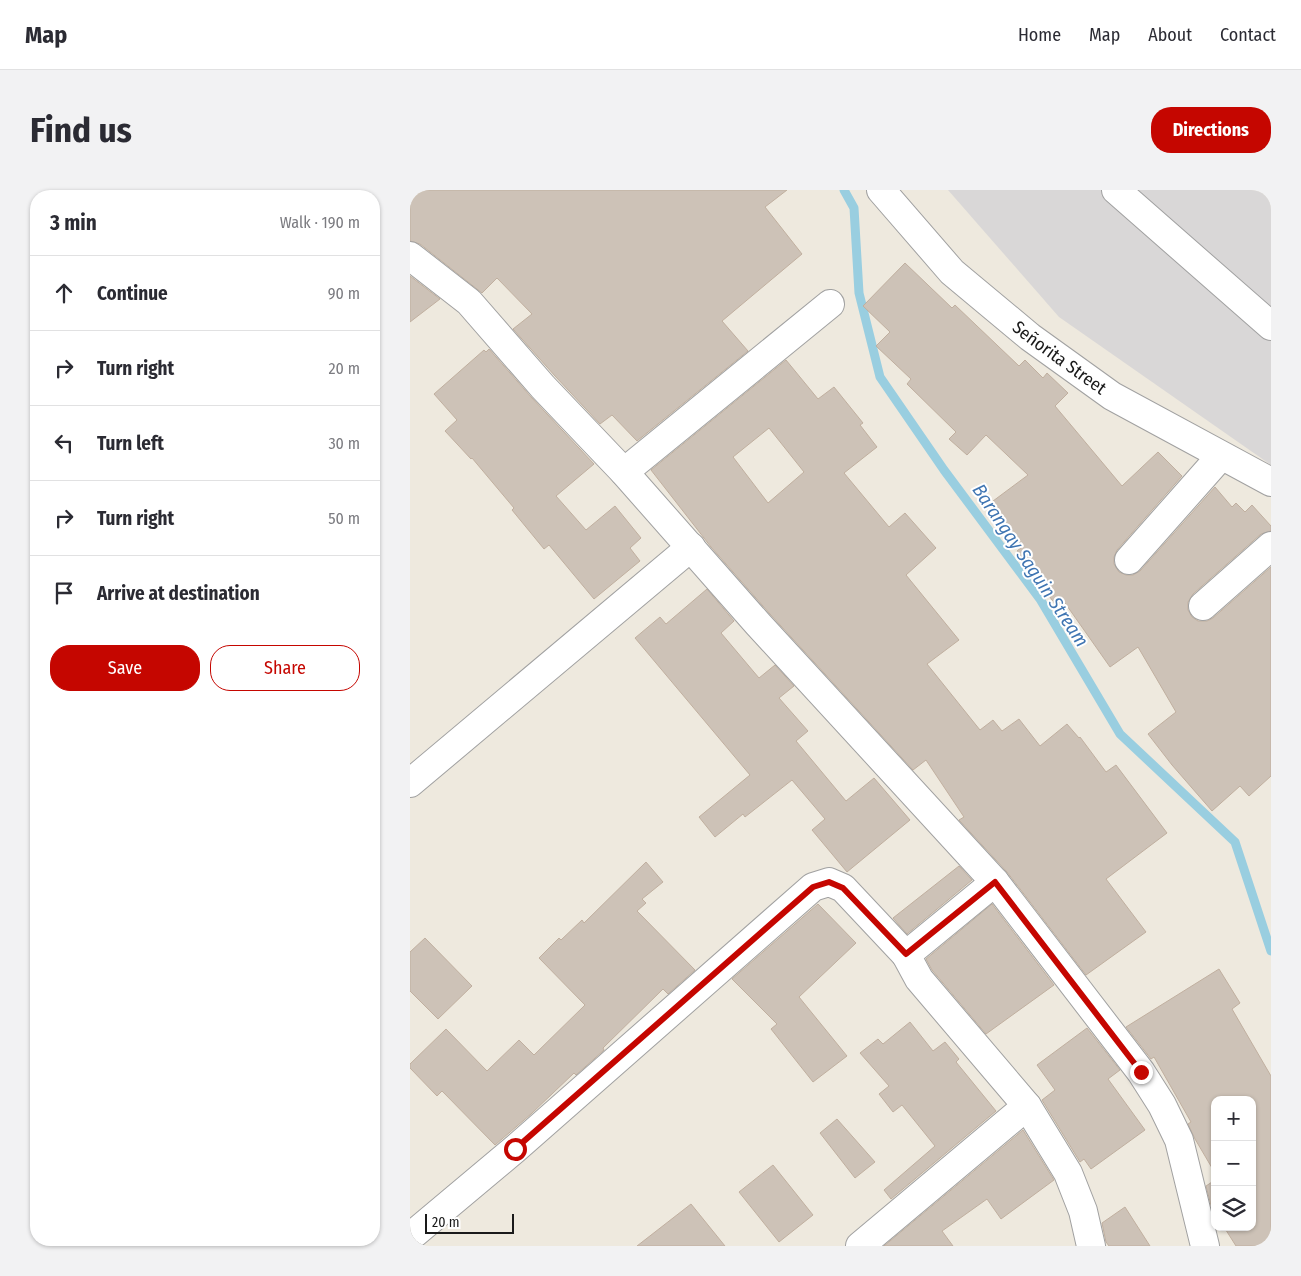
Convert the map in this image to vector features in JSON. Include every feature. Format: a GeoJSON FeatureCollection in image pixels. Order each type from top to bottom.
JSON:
{"type":"FeatureCollection","features":[{"type":"Feature","properties":{"kind":"street","name":"Señorita Street"},"geometry":{"type":"LineString","coordinates":[[881,190],[952,272],[1030,337],[1112,396],[1271,482]]}},
{"type":"Feature","properties":{"kind":"street"},"geometry":{"type":"LineString","coordinates":[[1116,190],[1271,326]]}},
{"type":"Feature","properties":{"kind":"street"},"geometry":{"type":"LineString","coordinates":[[410,256],[469,302],[543,387],[624,472],[758,624],[995,882],[1141,1072],[1162,1105],[1180,1140],[1205,1246]]}},
{"type":"Feature","properties":{"kind":"street"},"geometry":{"type":"LineString","coordinates":[[624,472],[830,304]]}},
{"type":"Feature","properties":{"kind":"street"},"geometry":{"type":"LineString","coordinates":[[1129,560],[1221,456]]}},
{"type":"Feature","properties":{"kind":"street"},"geometry":{"type":"LineString","coordinates":[[1203,606],[1271,546]]}},
{"type":"Feature","properties":{"kind":"street"},"geometry":{"type":"LineString","coordinates":[[410,783],[691,547]]}},
{"type":"Feature","properties":{"kind":"street"},"geometry":{"type":"LineString","coordinates":[[410,1237],[515,1149],[813,887],[829,882],[843,888],[906,954],[918,979],[1027,1106],[1068,1173],[1083,1211],[1091,1246]]}},
{"type":"Feature","properties":{"kind":"street"},"geometry":{"type":"LineString","coordinates":[[906,954],[995,882]]}},
{"type":"Feature","properties":{"kind":"street"},"geometry":{"type":"LineString","coordinates":[[860,1246],[1027,1106]]}},
{"type":"Feature","properties":{"kind":"shaded area"},"geometry":{"type":"Polygon","coordinates":[[[948,190],[1271,190],[1271,465],[1059,317],[948,190]]]}},
{"type":"Feature","properties":{"kind":"building"},"geometry":{"type":"Polygon","coordinates":[[[410,190],[787,190],[765,207],[802,254],[722,321],[748,351],[637,441],[612,415],[600,424],[513,329],[532,314],[497,278],[482,293],[420,244],[410,241],[410,190]]]}},
{"type":"Feature","properties":{"kind":"building"},"geometry":{"type":"Polygon","coordinates":[[[905,263],[952,308],[955,305],[1019,366],[1025,360],[1043,378],[1047,373],[1068,393],[1055,406],[1122,486],[1158,452],[1182,476],[1117,550],[1114,564],[1119,572],[1133,575],[1140,571],[1215,487],[1232,507],[1236,503],[1245,512],[1252,505],[1271,526],[1271,531],[1261,534],[1193,594],[1188,602],[1188,610],[1192,617],[1198,621],[1207,621],[1213,618],[1271,567],[1271,776],[1249,796],[1240,786],[1212,811],[1172,765],[1148,734],[1176,712],[1138,647],[1110,667],[1065,603],[1058,608],[1032,573],[1017,551],[1022,547],[989,504],[1028,475],[986,435],[967,455],[949,439],[956,432],[907,384],[911,379],[876,346],[890,332],[863,306],[905,263]]]}},
{"type":"Feature","properties":{"kind":"building"},"geometry":{"type":"Polygon","coordinates":[[[410,276],[440,299],[410,322],[410,276]]]}},
{"type":"Feature","properties":{"kind":"building"},"geometry":{"type":"Polygon","coordinates":[[[489,349],[594,464],[556,496],[586,530],[615,506],[641,538],[630,548],[640,561],[594,599],[549,545],[544,549],[512,510],[514,508],[472,458],[445,431],[457,420],[434,394],[484,350],[486,352],[489,349]]]}},
{"type":"Feature","properties":{"kind":"building"},"geometry":{"type":"Polygon","coordinates":[[[786,360],[818,399],[834,387],[863,423],[860,425],[877,447],[844,473],[889,527],[905,513],[936,548],[906,575],[959,640],[927,664],[980,730],[993,720],[1002,731],[1019,719],[1040,746],[1067,724],[1080,737],[1106,772],[1116,765],[1167,833],[1106,879],[1146,932],[1086,975],[1007,872],[959,820],[964,817],[926,760],[913,770],[711,547],[651,470],[786,360]],[[769,428],[733,457],[768,503],[804,472],[769,428]]]}},
{"type":"Feature","properties":{"kind":"building"},"geometry":{"type":"Polygon","coordinates":[[[707,589],[734,621],[721,633],[759,678],[775,665],[794,686],[779,698],[808,731],[796,741],[846,801],[874,778],[910,820],[847,872],[812,830],[825,819],[792,780],[745,817],[743,814],[715,837],[699,817],[750,775],[635,638],[660,617],[666,624],[707,589]]]}},
{"type":"Feature","properties":{"kind":"building"},"geometry":{"type":"Polygon","coordinates":[[[646,862],[663,882],[642,899],[646,903],[637,911],[695,970],[668,994],[663,989],[603,1048],[604,1050],[576,1075],[574,1073],[495,1145],[442,1091],[437,1096],[410,1068],[410,1064],[446,1029],[487,1071],[519,1040],[534,1055],[585,1005],[539,958],[559,938],[561,940],[582,920],[584,923],[646,862]]]}},
{"type":"Feature","properties":{"kind":"building"},"geometry":{"type":"Polygon","coordinates":[[[959,866],[972,880],[907,934],[893,918],[959,866]]]}},
{"type":"Feature","properties":{"kind":"building"},"geometry":{"type":"Polygon","coordinates":[[[818,904],[856,943],[799,997],[847,1056],[813,1082],[771,1029],[777,1024],[732,979],[818,904]]]}},
{"type":"Feature","properties":{"kind":"building"},"geometry":{"type":"Polygon","coordinates":[[[992,904],[1054,985],[986,1034],[932,970],[926,959],[992,904]]]}},
{"type":"Feature","properties":{"kind":"building"},"geometry":{"type":"Polygon","coordinates":[[[425,938],[472,986],[438,1019],[410,991],[410,952],[425,938]]]}},
{"type":"Feature","properties":{"kind":"building"},"geometry":{"type":"Polygon","coordinates":[[[1219,969],[1240,1003],[1232,1009],[1271,1076],[1271,1246],[1236,1246],[1227,1231],[1256,1231],[1256,1096],[1211,1096],[1211,1166],[1188,1124],[1191,1122],[1154,1057],[1151,1059],[1126,1027],[1219,969]]]}},
{"type":"Feature","properties":{"kind":"building"},"geometry":{"type":"Polygon","coordinates":[[[910,1022],[933,1051],[945,1042],[959,1059],[956,1062],[996,1111],[891,1199],[884,1190],[935,1146],[902,1105],[893,1112],[879,1094],[889,1086],[860,1053],[878,1039],[883,1044],[910,1022]]]}},
{"type":"Feature","properties":{"kind":"building"},"geometry":{"type":"Polygon","coordinates":[[[1087,1028],[1120,1070],[1108,1079],[1145,1130],[1091,1169],[1084,1159],[1080,1162],[1042,1100],[1055,1090],[1037,1065],[1087,1028]]]}},
{"type":"Feature","properties":{"kind":"building"},"geometry":{"type":"Polygon","coordinates":[[[837,1119],[875,1162],[855,1178],[820,1133],[837,1119]]]}},
{"type":"Feature","properties":{"kind":"building"},"geometry":{"type":"Polygon","coordinates":[[[1023,1130],[1054,1180],[1001,1219],[987,1199],[942,1231],[953,1246],[884,1246],[1023,1130]]]}},
{"type":"Feature","properties":{"kind":"building"},"geometry":{"type":"Polygon","coordinates":[[[773,1165],[813,1215],[779,1242],[739,1192],[773,1165]]]}},
{"type":"Feature","properties":{"kind":"building"},"geometry":{"type":"Polygon","coordinates":[[[1211,1183],[1211,1205],[1206,1186],[1211,1183]]]}},
{"type":"Feature","properties":{"kind":"building"},"geometry":{"type":"Polygon","coordinates":[[[691,1204],[725,1246],[637,1246],[691,1204]]]}},
{"type":"Feature","properties":{"kind":"building"},"geometry":{"type":"Polygon","coordinates":[[[1125,1207],[1150,1246],[1109,1246],[1106,1242],[1102,1223],[1125,1207]]]}},
{"type":"Feature","properties":{"kind":"waterway","name":"Barangay Saguin Stream"},"geometry":{"type":"LineString","coordinates":[[844,190],[854,208],[859,293],[880,377],[944,470],[1040,599],[1120,734],[1235,842],[1271,951]]}},
{"type":"Feature","properties":{"kind":"route"},"geometry":{"type":"LineString","coordinates":[[515,1149],[813,887],[829,882],[843,888],[906,954],[995,882],[1141,1072]]}}]}
